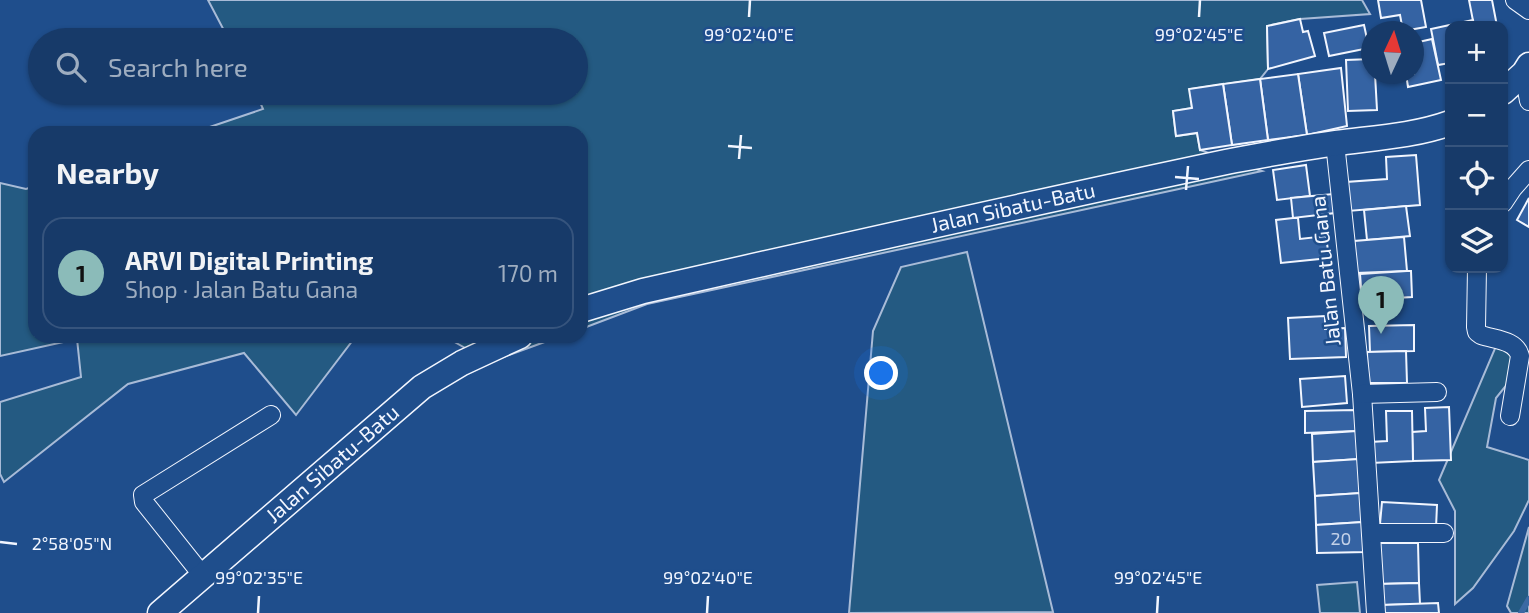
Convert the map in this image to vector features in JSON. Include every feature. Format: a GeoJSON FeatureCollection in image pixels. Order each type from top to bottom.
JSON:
{"type":"FeatureCollection","features":[{"type":"Feature","properties":{"kind":"street"},"geometry":{"type":"LineString","coordinates":[[1515,0],[1529,10]]}},
{"type":"Feature","properties":{"kind":"street"},"geometry":{"type":"LineString","coordinates":[[1508,87],[1526,69]]}},
{"type":"Feature","properties":{"kind":"street"},"geometry":{"type":"LineString","coordinates":[[1526,69],[1529,101]]}},
{"type":"Feature","properties":{"kind":"street","name":"Jalan Sibatu-Batu"},"geometry":{"type":"LineString","coordinates":[[588,308],[643,290],[1059,197],[1263,155],[1398,136],[1445,125]]}},
{"type":"Feature","properties":{"kind":"street","name":"Jalan Batu Gana"},"geometry":{"type":"LineString","coordinates":[[1335,143],[1362,394],[1376,613]]}},
{"type":"Feature","properties":{"kind":"street"},"geometry":{"type":"LineString","coordinates":[[1508,196],[1529,170]]}},
{"type":"Feature","properties":{"kind":"street"},"geometry":{"type":"LineString","coordinates":[[1477,273],[1477,332],[1514,345],[1520,356],[1510,416]]}},
{"type":"Feature","properties":{"kind":"street","name":"Jalan Sibatu-Batu"},"geometry":{"type":"LineString","coordinates":[[160,613],[422,387],[462,363],[505,343]]}},
{"type":"Feature","properties":{"kind":"street"},"geometry":{"type":"LineString","coordinates":[[1362,394],[1437,392]]}},
{"type":"Feature","properties":{"kind":"street"},"geometry":{"type":"LineString","coordinates":[[203,576],[144,502],[143,495],[271,415]]}},
{"type":"Feature","properties":{"kind":"street"},"geometry":{"type":"LineString","coordinates":[[1371,533],[1444,533]]}},
{"type":"Feature","properties":{"kind":"shaded area"},"geometry":{"type":"Polygon","coordinates":[[[208,0],[1362,0],[1370,14],[1300,19],[1267,26],[1268,69],[1260,79],[1190,89],[1192,108],[1173,111],[1176,136],[1197,133],[1200,150],[1262,171],[647,304],[588,326],[588,126],[213,126],[263,109],[261,105],[588,105],[588,28],[223,28],[208,0]]]}},
{"type":"Feature","properties":{"kind":"shaded area"},"geometry":{"type":"Polygon","coordinates":[[[0,183],[28,188],[28,343],[59,343],[0,356],[0,183]]]}},
{"type":"Feature","properties":{"kind":"shaded area"},"geometry":{"type":"Polygon","coordinates":[[[967,252],[1053,612],[849,613],[873,331],[901,267],[967,252]]]}},
{"type":"Feature","properties":{"kind":"shaded area"},"geometry":{"type":"Polygon","coordinates":[[[1499,339],[1529,353],[1529,357],[1496,398],[1487,447],[1529,460],[1529,500],[1514,531],[1473,588],[1455,604],[1455,511],[1439,480],[1499,339]]]}},
{"type":"Feature","properties":{"kind":"shaded area"},"geometry":{"type":"Polygon","coordinates":[[[77,343],[351,343],[296,415],[244,353],[128,384],[4,482],[0,474],[0,402],[81,377],[77,343]]]}},
{"type":"Feature","properties":{"kind":"shaded area"},"geometry":{"type":"Polygon","coordinates":[[[456,343],[542,343],[490,362],[456,343]]]}},
{"type":"Feature","properties":{"kind":"shaded area"},"geometry":{"type":"Polygon","coordinates":[[[1529,527],[1529,613],[1511,613],[1507,606],[1529,527]]]}},
{"type":"Feature","properties":{"kind":"shaded area"},"geometry":{"type":"Polygon","coordinates":[[[1357,582],[1360,613],[1320,613],[1317,585],[1357,582]]]}},
{"type":"Feature","properties":{"kind":"building"},"geometry":{"type":"Polygon","coordinates":[[[1378,0],[1421,0],[1426,27],[1424,21],[1401,21],[1400,15],[1381,18],[1378,0]]]}},
{"type":"Feature","properties":{"kind":"building"},"geometry":{"type":"Polygon","coordinates":[[[1469,0],[1492,0],[1496,21],[1473,21],[1469,0]]]}},
{"type":"Feature","properties":{"kind":"building"},"geometry":{"type":"Polygon","coordinates":[[[1300,19],[1303,32],[1308,31],[1315,56],[1268,69],[1267,26],[1300,19]]]}},
{"type":"Feature","properties":{"kind":"building"},"geometry":{"type":"Polygon","coordinates":[[[1361,26],[1361,50],[1329,56],[1324,33],[1361,26]]]}},
{"type":"Feature","properties":{"kind":"building"},"geometry":{"type":"Polygon","coordinates":[[[1445,26],[1445,64],[1438,65],[1431,29],[1445,26]]]}},
{"type":"Feature","properties":{"kind":"building"},"geometry":{"type":"Polygon","coordinates":[[[1432,39],[1441,80],[1424,84],[1424,41],[1432,39]]]}},
{"type":"Feature","properties":{"kind":"building"},"geometry":{"type":"Polygon","coordinates":[[[1361,59],[1361,84],[1376,84],[1377,110],[1348,111],[1346,60],[1361,59]]]}},
{"type":"Feature","properties":{"kind":"building"},"geometry":{"type":"Polygon","coordinates":[[[1341,68],[1347,126],[1307,135],[1298,74],[1341,68]]]}},
{"type":"Feature","properties":{"kind":"building"},"geometry":{"type":"Polygon","coordinates":[[[1298,74],[1307,135],[1268,140],[1260,79],[1298,74]]]}},
{"type":"Feature","properties":{"kind":"building"},"geometry":{"type":"Polygon","coordinates":[[[1260,79],[1268,140],[1232,145],[1223,84],[1260,79]]]}},
{"type":"Feature","properties":{"kind":"building"},"geometry":{"type":"Polygon","coordinates":[[[1223,84],[1232,145],[1200,150],[1197,133],[1176,136],[1173,111],[1192,108],[1189,89],[1223,84]]]}},
{"type":"Feature","properties":{"kind":"building"},"geometry":{"type":"Polygon","coordinates":[[[1416,155],[1420,205],[1348,211],[1346,182],[1387,179],[1386,157],[1416,155]]]}},
{"type":"Feature","properties":{"kind":"building"},"geometry":{"type":"Polygon","coordinates":[[[1306,165],[1310,196],[1277,200],[1273,170],[1306,165]]]}},
{"type":"Feature","properties":{"kind":"building"},"geometry":{"type":"Polygon","coordinates":[[[1333,194],[1335,213],[1293,218],[1291,198],[1333,194]]]}},
{"type":"Feature","properties":{"kind":"building"},"geometry":{"type":"Polygon","coordinates":[[[1529,198],[1529,227],[1517,220],[1529,198]]]}},
{"type":"Feature","properties":{"kind":"building"},"geometry":{"type":"Polygon","coordinates":[[[1406,206],[1410,236],[1367,240],[1364,210],[1406,206]]]}},
{"type":"Feature","properties":{"kind":"building"},"geometry":{"type":"Polygon","coordinates":[[[1298,218],[1300,239],[1326,236],[1329,258],[1281,263],[1276,220],[1298,218]]]}},
{"type":"Feature","properties":{"kind":"building"},"geometry":{"type":"Polygon","coordinates":[[[1404,237],[1407,271],[1356,273],[1354,241],[1404,237]]]}},
{"type":"Feature","properties":{"kind":"building"},"geometry":{"type":"Polygon","coordinates":[[[1411,271],[1412,297],[1362,300],[1360,274],[1411,271]]]}},
{"type":"Feature","properties":{"kind":"building"},"geometry":{"type":"Polygon","coordinates":[[[1325,316],[1325,329],[1345,328],[1346,357],[1290,359],[1288,318],[1325,316]]]}},
{"type":"Feature","properties":{"kind":"building"},"geometry":{"type":"Polygon","coordinates":[[[1414,325],[1414,351],[1370,352],[1369,326],[1414,325]]]}},
{"type":"Feature","properties":{"kind":"building"},"geometry":{"type":"Polygon","coordinates":[[[1406,351],[1407,383],[1368,383],[1367,352],[1406,351]]]}},
{"type":"Feature","properties":{"kind":"building"},"geometry":{"type":"Polygon","coordinates":[[[1345,376],[1347,403],[1302,407],[1300,379],[1345,376]]]}},
{"type":"Feature","properties":{"kind":"building"},"geometry":{"type":"Polygon","coordinates":[[[1449,407],[1451,460],[1413,461],[1412,432],[1426,431],[1425,408],[1449,407]]]}},
{"type":"Feature","properties":{"kind":"building"},"geometry":{"type":"Polygon","coordinates":[[[1356,410],[1357,431],[1305,433],[1305,411],[1356,410]]]}},
{"type":"Feature","properties":{"kind":"building"},"geometry":{"type":"Polygon","coordinates":[[[1386,411],[1412,411],[1413,461],[1371,463],[1370,442],[1387,441],[1386,411]]]}},
{"type":"Feature","properties":{"kind":"building"},"geometry":{"type":"Polygon","coordinates":[[[1357,431],[1359,459],[1313,462],[1312,434],[1357,431]]]}},
{"type":"Feature","properties":{"kind":"building"},"geometry":{"type":"Polygon","coordinates":[[[1359,459],[1361,493],[1315,496],[1313,462],[1359,459]]]}},
{"type":"Feature","properties":{"kind":"building"},"geometry":{"type":"Polygon","coordinates":[[[1361,493],[1363,522],[1316,525],[1315,496],[1361,493]]]}},
{"type":"Feature","properties":{"kind":"building"},"geometry":{"type":"Polygon","coordinates":[[[1382,502],[1437,505],[1436,528],[1380,524],[1382,502]]]}},
{"type":"Feature","properties":{"kind":"building"},"geometry":{"type":"Polygon","coordinates":[[[1363,522],[1366,552],[1317,553],[1316,525],[1363,522]]]}},
{"type":"Feature","properties":{"kind":"building"},"geometry":{"type":"Polygon","coordinates":[[[1377,543],[1418,543],[1419,583],[1378,584],[1377,543]]]}},
{"type":"Feature","properties":{"kind":"building"},"geometry":{"type":"Polygon","coordinates":[[[1419,583],[1420,604],[1382,605],[1378,584],[1419,583]]]}},
{"type":"Feature","properties":{"kind":"building"},"geometry":{"type":"Polygon","coordinates":[[[1438,603],[1439,613],[1383,613],[1382,605],[1438,603]]]}},
{"type":"Feature","properties":{"kind":"waterway"},"geometry":{"type":"LineString","coordinates":[[1521,613],[1529,599]]}},
{"type":"Feature","properties":{"kind":"place","name":"ARVI Digital Printing"},"geometry":{"type":"Point","coordinates":[1381,334]}}]}
